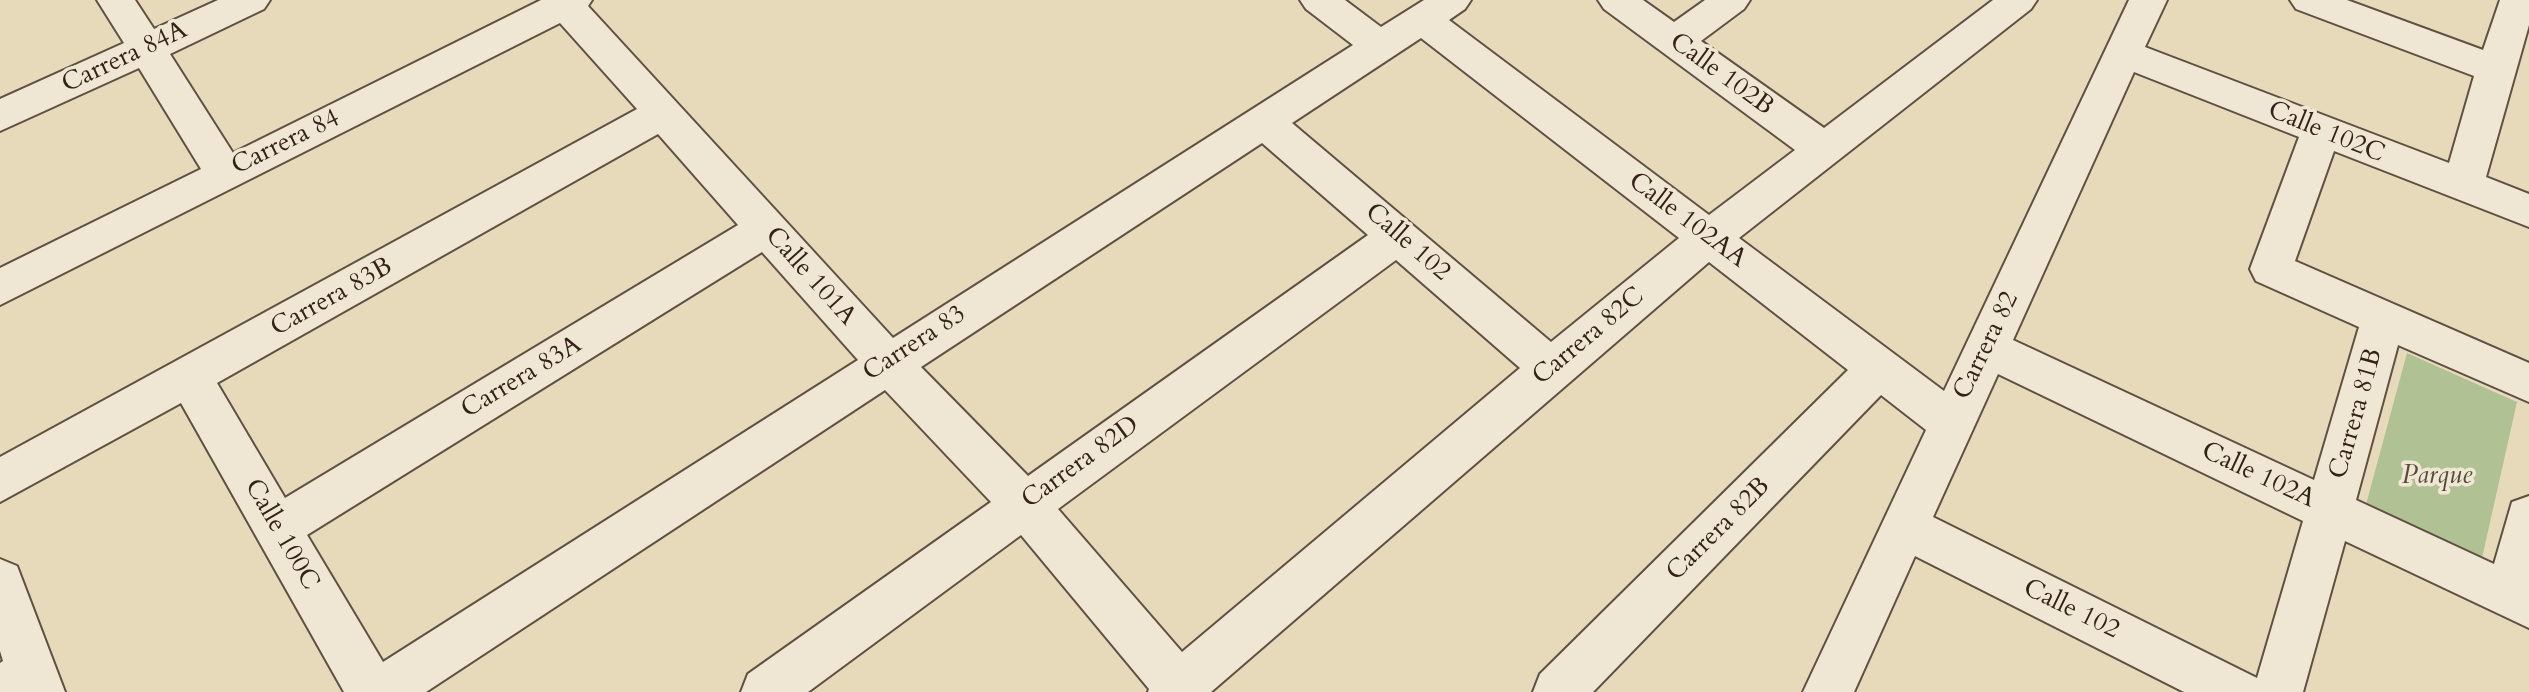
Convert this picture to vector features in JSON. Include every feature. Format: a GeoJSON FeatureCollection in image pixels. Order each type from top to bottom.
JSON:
{"type":"FeatureCollection","features":[{"type":"Feature","properties":{"kind":"street"},"geometry":{"type":"LineString","coordinates":[[116,0],[225,173]]}},
{"type":"Feature","properties":{"kind":"street","name":"Carrera 84A"},"geometry":{"type":"LineString","coordinates":[[0,116],[251,0]]}},
{"type":"Feature","properties":{"kind":"street"},"geometry":{"type":"LineString","coordinates":[[1319,0],[1379,45]]}},
{"type":"Feature","properties":{"kind":"street","name":"Calle 102B"},"geometry":{"type":"LineString","coordinates":[[1617,0],[1825,150]]}},
{"type":"Feature","properties":{"kind":"street"},"geometry":{"type":"LineString","coordinates":[[1674,41],[1731,0]]}},
{"type":"Feature","properties":{"kind":"street","name":"Carrera 82C"},"geometry":{"type":"LineString","coordinates":[[1179,690],[1551,368],[1709,238],[2018,0]]}},
{"type":"Feature","properties":{"kind":"street","name":"Carrera 82"},"geometry":{"type":"LineString","coordinates":[[1828,692],[1950,422],[2148,0]]}},
{"type":"Feature","properties":{"kind":"street"},"geometry":{"type":"LineString","coordinates":[[2309,0],[2358,9],[2495,69]]}},
{"type":"Feature","properties":{"kind":"street"},"geometry":{"type":"LineString","coordinates":[[2463,187],[2495,69],[2519,0]]}},
{"type":"Feature","properties":{"kind":"street","name":"Calle 101A"},"geometry":{"type":"LineString","coordinates":[[569,2],[663,113],[887,362],[1024,504],[1179,690]]}},
{"type":"Feature","properties":{"kind":"street","name":"Carrera 84"},"geometry":{"type":"LineString","coordinates":[[0,288],[569,2]]}},
{"type":"Feature","properties":{"kind":"street","name":"Carrera 83"},"geometry":{"type":"LineString","coordinates":[[381,692],[1262,120],[1438,10]]}},
{"type":"Feature","properties":{"kind":"street","name":"Calle 102AA"},"geometry":{"type":"LineString","coordinates":[[1438,10],[1709,238],[1950,422]]}},
{"type":"Feature","properties":{"kind":"street","name":"Calle 102C"},"geometry":{"type":"LineString","coordinates":[[2123,53],[2529,211]]}},
{"type":"Feature","properties":{"kind":"street","name":"Carrera 83B"},"geometry":{"type":"LineString","coordinates":[[0,481],[663,113]]}},
{"type":"Feature","properties":{"kind":"street","name":"Calle 102"},"geometry":{"type":"LineString","coordinates":[[1262,120],[1551,368]]}},
{"type":"Feature","properties":{"kind":"street"},"geometry":{"type":"LineString","coordinates":[[2321,131],[2271,269],[2529,383]]}},
{"type":"Feature","properties":{"kind":"street","name":"Carrera 83A"},"geometry":{"type":"LineString","coordinates":[[277,528],[767,228]]}},
{"type":"Feature","properties":{"kind":"street","name":"Carrera 82D"},"geometry":{"type":"LineString","coordinates":[[766,692],[1398,236]]}},
{"type":"Feature","properties":{"kind":"street","name":"Carrera 81B"},"geometry":{"type":"LineString","coordinates":[[2278,692],[2383,320]]}},
{"type":"Feature","properties":{"kind":"street","name":"Calle 102A"},"geometry":{"type":"LineString","coordinates":[[1987,348],[2520,601]]}},
{"type":"Feature","properties":{"kind":"street","name":"Carrera 82B"},"geometry":{"type":"LineString","coordinates":[[1558,692],[1879,368]]}},
{"type":"Feature","properties":{"kind":"street","name":"Calle 100C"},"geometry":{"type":"LineString","coordinates":[[190,378],[372,692]]}},
{"type":"Feature","properties":{"kind":"street"},"geometry":{"type":"LineString","coordinates":[[2520,601],[2529,517]]}},
{"type":"Feature","properties":{"kind":"street","name":"Calle 102"},"geometry":{"type":"LineString","coordinates":[[1904,527],[2237,692]]}},
{"type":"Feature","properties":{"kind":"street"},"geometry":{"type":"LineString","coordinates":[[0,582],[24,685]]}},
{"type":"Feature","properties":{"kind":"green space","name":"Parque"},"geometry":{"type":"Polygon","coordinates":[[[2407,353],[2517,402],[2480,567],[2364,512],[2407,353]]]}}]}
